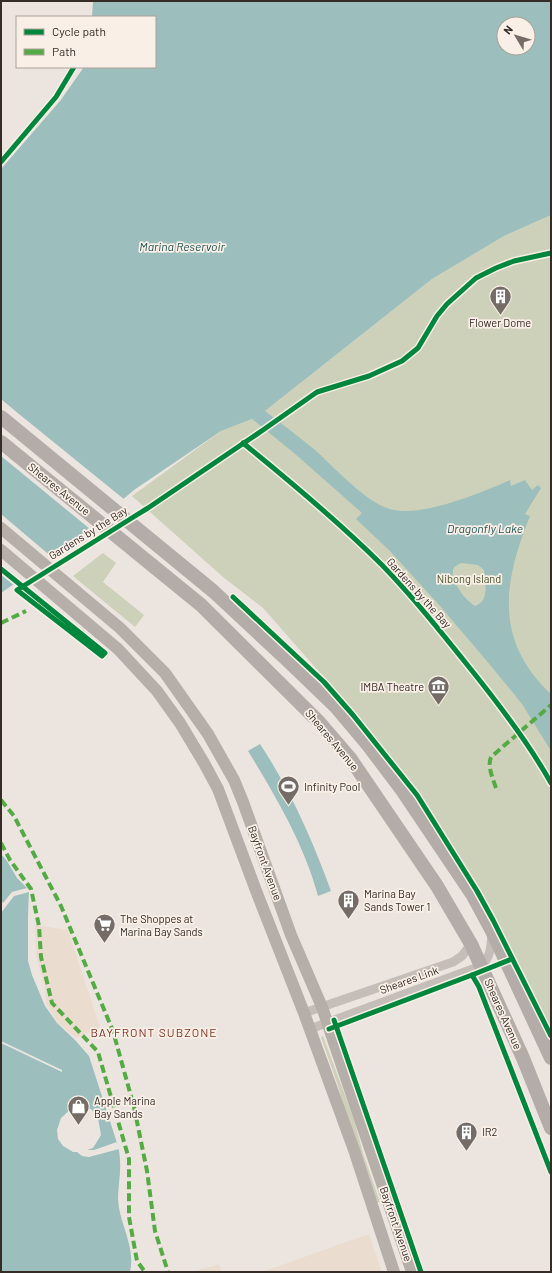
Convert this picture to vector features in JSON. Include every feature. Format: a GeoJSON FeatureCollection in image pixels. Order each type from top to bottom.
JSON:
{"type":"FeatureCollection","features":[{"type":"Feature","properties":{"kind":"main road","name":"Sheares Avenue"},"geometry":{"type":"LineString","coordinates":[[1,417],[213,591],[336,707],[368,745],[402,790],[472,894],[492,931],[551,1058]]}},
{"type":"Feature","properties":{"kind":"main road","name":"Sheares Avenue"},"geometry":{"type":"LineString","coordinates":[[1,442],[201,605],[319,722],[350,758],[437,886],[471,944],[523,1058],[551,1128]]}},
{"type":"Feature","properties":{"kind":"main road","name":"Bayfront Avenue"},"geometry":{"type":"LineString","coordinates":[[1,528],[120,628],[165,673],[208,734],[234,780],[254,830],[291,935],[322,1007],[412,1272]]}},
{"type":"Feature","properties":{"kind":"main road","name":"Bayfront Avenue"},"geometry":{"type":"LineString","coordinates":[[1,550],[118,649],[157,691],[191,741],[218,789],[310,1029],[354,1150],[394,1272]]}},
{"type":"Feature","properties":{"kind":"street"},"geometry":{"type":"LineString","coordinates":[[481,966],[488,959],[492,931]]}},
{"type":"Feature","properties":{"kind":"street","name":"Sheares Link"},"geometry":{"type":"LineString","coordinates":[[304,1013],[453,962],[462,956],[471,944]]}},
{"type":"Feature","properties":{"kind":"street","name":"Sheares Link"},"geometry":{"type":"LineString","coordinates":[[310,1029],[481,966]]}},
{"type":"Feature","properties":{"kind":"green space","name":"Nibong Island"},"geometry":{"type":"Polygon","coordinates":[[[551,215],[551,1054],[514,965],[420,794],[321,674],[263,608],[223,577],[132,496],[221,431],[252,419],[265,411],[432,279],[504,236],[551,215]]]}},
{"type":"Feature","properties":{"kind":"green space"},"geometry":{"type":"Polygon","coordinates":[[[103,553],[116,563],[103,582],[144,615],[135,627],[73,576],[103,553]]]}},
{"type":"Feature","properties":{"kind":"green space"},"geometry":{"type":"Polygon","coordinates":[[[323,1036],[354,1119],[363,1153],[380,1202],[377,1203],[347,1121],[339,1089],[321,1037],[323,1036]]]}},
{"type":"Feature","properties":{"kind":"shaded area"},"geometry":{"type":"Polygon","coordinates":[[[35,925],[68,930],[100,1027],[76,1038],[58,1023],[46,1004],[45,987],[36,956],[35,925]]]}},
{"type":"Feature","properties":{"kind":"shaded area"},"geometry":{"type":"Polygon","coordinates":[[[369,1234],[382,1272],[262,1272],[369,1234]]]}},
{"type":"Feature","properties":{"kind":"shaded area"},"geometry":{"type":"Polygon","coordinates":[[[219,1264],[222,1272],[192,1272],[219,1264]]]}},
{"type":"Feature","properties":{"kind":"water","name":"Marina Reservoir"},"geometry":{"type":"Polygon","coordinates":[[[93,1],[551,1],[551,215],[504,236],[432,279],[265,411],[315,450],[363,494],[384,507],[394,510],[407,511],[437,507],[469,497],[510,480],[511,486],[525,480],[532,490],[538,485],[541,488],[525,514],[530,516],[514,564],[510,588],[509,610],[512,632],[520,653],[533,674],[551,694],[551,751],[522,704],[491,666],[440,606],[390,551],[356,519],[362,513],[294,453],[252,419],[221,431],[134,490],[63,550],[1,593],[1,169],[60,101],[83,68],[156,68],[156,16],[92,16],[93,1]],[[461,563],[454,567],[453,577],[456,585],[468,601],[475,606],[480,604],[485,596],[486,585],[484,570],[478,565],[461,563]]]}},
{"type":"Feature","properties":{"kind":"water","name":"Infinity Pool"},"geometry":{"type":"Polygon","coordinates":[[[260,744],[282,779],[291,797],[331,891],[318,896],[305,858],[288,821],[248,751],[260,744]]]}},
{"type":"Feature","properties":{"kind":"water"},"geometry":{"type":"Polygon","coordinates":[[[1,854],[17,878],[29,890],[28,961],[32,975],[45,1006],[57,1023],[89,1056],[118,1146],[120,1166],[118,1199],[121,1217],[131,1253],[130,1272],[1,1272],[1,854]]]}},
{"type":"Feature","properties":{"kind":"pier"},"geometry":{"type":"Polygon","coordinates":[[[1,399],[125,500],[90,529],[1,456],[1,399]]]}},
{"type":"Feature","properties":{"kind":"pier"},"geometry":{"type":"Polygon","coordinates":[[[1,514],[53,558],[15,586],[1,575],[1,514]]]}},
{"type":"Feature","properties":{"kind":"pier"},"geometry":{"type":"Polygon","coordinates":[[[27,888],[29,892],[14,896],[1,913],[1,900],[3,903],[12,892],[27,888]]]}},
{"type":"Feature","properties":{"kind":"pier"},"geometry":{"type":"Polygon","coordinates":[[[1,1041],[62,1070],[62,1072],[1,1043],[1,1041]]]}},
{"type":"Feature","properties":{"kind":"pier"},"geometry":{"type":"Polygon","coordinates":[[[72,1108],[91,1109],[98,1118],[101,1135],[93,1148],[87,1150],[94,1150],[117,1142],[119,1149],[89,1157],[82,1156],[77,1152],[73,1152],[63,1146],[58,1139],[57,1130],[61,1118],[72,1108]]]}},
{"type":"Feature","properties":{"kind":"marked path"},"geometry":{"type":"LineString","coordinates":[[1,623],[26,611]]}},
{"type":"Feature","properties":{"kind":"marked path"},"geometry":{"type":"LineString","coordinates":[[496,788],[490,768],[491,757],[551,705]]}},
{"type":"Feature","properties":{"kind":"marked path"},"geometry":{"type":"LineString","coordinates":[[1,800],[14,816],[61,906],[113,1031],[134,1107],[147,1171],[155,1231],[168,1272]]}},
{"type":"Feature","properties":{"kind":"marked path"},"geometry":{"type":"LineString","coordinates":[[1,843],[10,860],[31,889],[39,926],[41,957],[52,1003],[98,1052],[129,1159],[129,1217],[137,1261],[145,1272]]}},
{"type":"Feature","properties":{"kind":"cycle path"},"geometry":{"type":"LineString","coordinates":[[1,162],[56,97],[73,68]]}},
{"type":"Feature","properties":{"kind":"cycle path","name":"Gardens by the Bay"},"geometry":{"type":"LineString","coordinates":[[1,569],[105,653],[102,656],[17,590],[135,516],[148,508],[317,392],[369,376],[402,361],[418,348],[437,316],[447,304],[476,278],[514,261],[551,253]]}},
{"type":"Feature","properties":{"kind":"cycle path","name":"Gardens by the Bay"},"geometry":{"type":"LineString","coordinates":[[243,443],[331,517],[382,565],[405,590],[427,615],[502,709],[533,753],[551,783]]}},
{"type":"Feature","properties":{"kind":"cycle path"},"geometry":{"type":"LineString","coordinates":[[233,597],[324,682],[353,715],[417,795],[477,891],[551,1036]]}},
{"type":"Feature","properties":{"kind":"cycle path"},"geometry":{"type":"LineString","coordinates":[[329,1029],[512,959]]}},
{"type":"Feature","properties":{"kind":"cycle path"},"geometry":{"type":"LineString","coordinates":[[472,975],[479,987],[551,1172]]}},
{"type":"Feature","properties":{"kind":"cycle path"},"geometry":{"type":"LineString","coordinates":[[334,1020],[421,1272]]}},
{"type":"Feature","properties":{"kind":"place","name":"Flower Dome"},"geometry":{"type":"Point","coordinates":[500,316]}},
{"type":"Feature","properties":{"kind":"place","name":"IMBA Theatre"},"geometry":{"type":"Point","coordinates":[439,706]}},
{"type":"Feature","properties":{"kind":"place","name":"Infinity Pool"},"geometry":{"type":"Point","coordinates":[289,806]}},
{"type":"Feature","properties":{"kind":"place","name":"Marina Bay Sands Tower 1"},"geometry":{"type":"Point","coordinates":[349,920]}},
{"type":"Feature","properties":{"kind":"place","name":"The Shoppes at Marina Bay Sands"},"geometry":{"type":"Point","coordinates":[104,944]}},
{"type":"Feature","properties":{"kind":"place","name":"Apple Marina Bay Sands"},"geometry":{"type":"Point","coordinates":[79,1126]}},
{"type":"Feature","properties":{"kind":"place","name":"IR2"},"geometry":{"type":"Point","coordinates":[466,1152]}},
{"type":"Feature","properties":{"kind":"district","name":"BAYFRONT SUBZONE"},"geometry":{"type":"Point","coordinates":[154,1033]}},
{"type":"Feature","properties":{"kind":"water label","name":"Dragonfly Lake"},"geometry":{"type":"Point","coordinates":[485,529]}}]}
